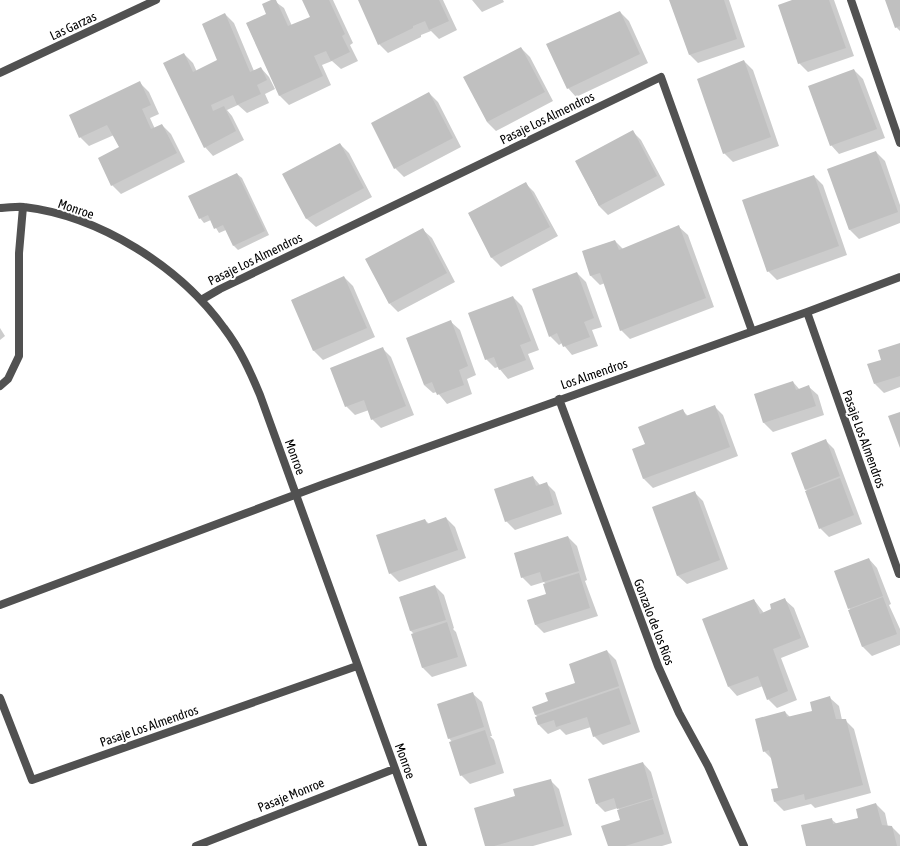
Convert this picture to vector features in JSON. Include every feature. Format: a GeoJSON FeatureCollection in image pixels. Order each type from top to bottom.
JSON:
{"type":"FeatureCollection","features":[{"type":"Feature","properties":{"kind":"street","name":"Las Garzas"},"geometry":{"type":"LineString","coordinates":[[0,73],[156,0]]}},
{"type":"Feature","properties":{"kind":"street"},"geometry":{"type":"LineString","coordinates":[[852,0],[900,143]]}},
{"type":"Feature","properties":{"kind":"street","name":"Pasaje Los Almendros"},"geometry":{"type":"LineString","coordinates":[[200,300],[661,77],[752,331]]}},
{"type":"Feature","properties":{"kind":"street"},"geometry":{"type":"LineString","coordinates":[[0,386],[8,379],[19,356],[19,253],[23,207]]}},
{"type":"Feature","properties":{"kind":"street","name":"Monroe"},"geometry":{"type":"LineString","coordinates":[[0,208],[23,207],[79,221],[108,234],[154,260],[172,274],[200,300],[224,327],[247,363],[423,846]]}},
{"type":"Feature","properties":{"kind":"street","name":"Los Almendros"},"geometry":{"type":"LineString","coordinates":[[295,495],[559,399],[807,312],[900,277]]}},
{"type":"Feature","properties":{"kind":"street","name":"Pasaje Los Almendros"},"geometry":{"type":"LineString","coordinates":[[807,312],[899,574]]}},
{"type":"Feature","properties":{"kind":"street","name":"Gonzalo de los Ríos"},"geometry":{"type":"LineString","coordinates":[[559,399],[658,666],[679,713],[714,780],[744,846]]}},
{"type":"Feature","properties":{"kind":"street"},"geometry":{"type":"LineString","coordinates":[[0,605],[295,495]]}},
{"type":"Feature","properties":{"kind":"street","name":"Pasaje Los Almendros"},"geometry":{"type":"LineString","coordinates":[[0,698],[32,780],[357,666]]}},
{"type":"Feature","properties":{"kind":"street","name":"Pasaje Monroe"},"geometry":{"type":"LineString","coordinates":[[196,846],[394,769]]}},
{"type":"Feature","properties":{"kind":"building"},"geometry":{"type":"Polygon","coordinates":[[[271,0],[276,0],[288,26],[310,17],[302,0],[329,0],[345,34],[342,36],[350,52],[331,61],[326,51],[314,56],[323,76],[279,96],[246,23],[266,14],[262,4],[271,0]]]}},
{"type":"Feature","properties":{"kind":"building"},"geometry":{"type":"Polygon","coordinates":[[[358,0],[439,0],[449,21],[429,30],[425,21],[378,45],[358,0]]]}},
{"type":"Feature","properties":{"kind":"building"},"geometry":{"type":"Polygon","coordinates":[[[669,0],[724,0],[737,39],[689,55],[669,0]]]}},
{"type":"Feature","properties":{"kind":"building"},"geometry":{"type":"Polygon","coordinates":[[[792,0],[829,0],[846,48],[798,64],[778,5],[792,0]]]}},
{"type":"Feature","properties":{"kind":"building"},"geometry":{"type":"Polygon","coordinates":[[[885,0],[900,0],[900,26],[895,28],[885,0]]]}},
{"type":"Feature","properties":{"kind":"building"},"geometry":{"type":"Polygon","coordinates":[[[620,11],[640,54],[567,89],[546,44],[620,11]]]}},
{"type":"Feature","properties":{"kind":"building"},"geometry":{"type":"Polygon","coordinates":[[[225,13],[250,72],[261,67],[267,80],[257,85],[261,94],[237,105],[233,95],[211,105],[213,111],[224,106],[236,131],[204,148],[163,63],[184,53],[193,72],[217,60],[202,24],[225,13]]]}},
{"type":"Feature","properties":{"kind":"building"},"geometry":{"type":"Polygon","coordinates":[[[521,47],[545,92],[487,122],[463,77],[521,47]]]}},
{"type":"Feature","properties":{"kind":"building"},"geometry":{"type":"Polygon","coordinates":[[[744,60],[771,137],[723,154],[697,79],[744,60]]]}},
{"type":"Feature","properties":{"kind":"building"},"geometry":{"type":"Polygon","coordinates":[[[854,69],[877,129],[830,146],[808,86],[854,69]]]}},
{"type":"Feature","properties":{"kind":"building"},"geometry":{"type":"Polygon","coordinates":[[[140,81],[151,105],[142,109],[151,129],[162,124],[177,153],[111,186],[98,158],[119,147],[107,125],[79,138],[69,115],[140,81]]]}},
{"type":"Feature","properties":{"kind":"building"},"geometry":{"type":"Polygon","coordinates":[[[429,92],[453,138],[394,169],[371,123],[429,92]]]}},
{"type":"Feature","properties":{"kind":"building"},"geometry":{"type":"Polygon","coordinates":[[[633,130],[657,176],[599,206],[575,161],[633,130]]]}},
{"type":"Feature","properties":{"kind":"building"},"geometry":{"type":"Polygon","coordinates":[[[340,143],[364,188],[306,219],[282,174],[340,143]]]}},
{"type":"Feature","properties":{"kind":"building"},"geometry":{"type":"Polygon","coordinates":[[[876,151],[898,212],[849,230],[827,169],[876,151]]]}},
{"type":"Feature","properties":{"kind":"building"},"geometry":{"type":"Polygon","coordinates":[[[237,173],[265,231],[233,246],[223,225],[214,229],[208,215],[199,219],[188,196],[237,173]]]}},
{"type":"Feature","properties":{"kind":"building"},"geometry":{"type":"Polygon","coordinates":[[[814,175],[839,246],[767,272],[742,200],[814,175]]]}},
{"type":"Feature","properties":{"kind":"building"},"geometry":{"type":"Polygon","coordinates":[[[526,182],[550,227],[491,258],[468,213],[526,182]]]}},
{"type":"Feature","properties":{"kind":"building"},"geometry":{"type":"Polygon","coordinates":[[[679,225],[706,298],[620,331],[600,273],[590,276],[582,251],[615,240],[619,250],[679,225]]]}},
{"type":"Feature","properties":{"kind":"building"},"geometry":{"type":"Polygon","coordinates":[[[423,228],[447,273],[389,304],[365,259],[423,228]]]}},
{"type":"Feature","properties":{"kind":"building"},"geometry":{"type":"Polygon","coordinates":[[[577,272],[594,318],[584,322],[590,337],[563,347],[557,333],[549,337],[532,289],[577,272]]]}},
{"type":"Feature","properties":{"kind":"building"},"geometry":{"type":"Polygon","coordinates":[[[344,276],[367,328],[313,351],[291,300],[344,276]]]}},
{"type":"Feature","properties":{"kind":"building"},"geometry":{"type":"Polygon","coordinates":[[[513,296],[531,341],[520,345],[526,360],[499,370],[494,357],[485,360],[468,313],[513,296]]]}},
{"type":"Feature","properties":{"kind":"building"},"geometry":{"type":"Polygon","coordinates":[[[451,320],[468,366],[459,370],[464,385],[437,395],[432,382],[424,385],[406,338],[451,320]]]}},
{"type":"Feature","properties":{"kind":"building"},"geometry":{"type":"Polygon","coordinates":[[[900,343],[900,376],[874,384],[867,364],[881,360],[878,350],[900,343]]]}},
{"type":"Feature","properties":{"kind":"building"},"geometry":{"type":"Polygon","coordinates":[[[383,347],[406,406],[371,420],[364,400],[345,407],[330,368],[383,347]]]}},
{"type":"Feature","properties":{"kind":"building"},"geometry":{"type":"Polygon","coordinates":[[[793,381],[796,390],[809,385],[816,406],[763,423],[754,394],[793,381]]]}},
{"type":"Feature","properties":{"kind":"building"},"geometry":{"type":"Polygon","coordinates":[[[715,405],[730,447],[643,479],[632,449],[645,444],[638,427],[683,409],[686,416],[715,405]]]}},
{"type":"Feature","properties":{"kind":"building"},"geometry":{"type":"Polygon","coordinates":[[[900,412],[900,448],[888,416],[900,412]]]}},
{"type":"Feature","properties":{"kind":"building"},"geometry":{"type":"Polygon","coordinates":[[[826,439],[840,476],[805,490],[791,453],[826,439]]]}},
{"type":"Feature","properties":{"kind":"building"},"geometry":{"type":"Polygon","coordinates":[[[533,476],[536,486],[547,482],[554,505],[505,522],[494,489],[533,476]]]}},
{"type":"Feature","properties":{"kind":"building"},"geometry":{"type":"Polygon","coordinates":[[[840,478],[854,515],[819,529],[805,491],[840,478]]]}},
{"type":"Feature","properties":{"kind":"building"},"geometry":{"type":"Polygon","coordinates":[[[695,491],[720,560],[677,576],[652,507],[695,491]]]}},
{"type":"Feature","properties":{"kind":"building"},"geometry":{"type":"Polygon","coordinates":[[[446,517],[458,550],[389,574],[376,535],[425,519],[427,524],[446,517]]]}},
{"type":"Feature","properties":{"kind":"building"},"geometry":{"type":"Polygon","coordinates":[[[568,536],[579,571],[543,582],[540,572],[521,578],[514,553],[568,536]]]}},
{"type":"Feature","properties":{"kind":"building"},"geometry":{"type":"Polygon","coordinates":[[[869,558],[883,596],[848,609],[834,571],[869,558]]]}},
{"type":"Feature","properties":{"kind":"building"},"geometry":{"type":"Polygon","coordinates":[[[579,573],[590,608],[535,625],[527,600],[546,594],[543,584],[579,573]]]}},
{"type":"Feature","properties":{"kind":"building"},"geometry":{"type":"Polygon","coordinates":[[[435,585],[446,620],[410,631],[399,597],[435,585]]]}},
{"type":"Feature","properties":{"kind":"building"},"geometry":{"type":"Polygon","coordinates":[[[883,597],[897,634],[862,647],[848,610],[883,597]]]}},
{"type":"Feature","properties":{"kind":"building"},"geometry":{"type":"Polygon","coordinates":[[[785,598],[801,638],[773,649],[788,691],[767,700],[758,676],[728,687],[702,619],[754,599],[760,614],[771,609],[770,604],[785,598]]]}},
{"type":"Feature","properties":{"kind":"building"},"geometry":{"type":"Polygon","coordinates":[[[447,622],[458,657],[422,668],[411,634],[447,622]]]}},
{"type":"Feature","properties":{"kind":"building"},"geometry":{"type":"Polygon","coordinates":[[[607,650],[619,686],[535,715],[532,707],[548,701],[545,693],[575,683],[569,664],[607,650]]]}},
{"type":"Feature","properties":{"kind":"building"},"geometry":{"type":"Polygon","coordinates":[[[619,688],[631,724],[593,737],[587,717],[556,727],[554,720],[538,725],[535,717],[619,688]]]}},
{"type":"Feature","properties":{"kind":"building"},"geometry":{"type":"Polygon","coordinates":[[[473,692],[484,727],[448,739],[437,704],[473,692]]]}},
{"type":"Feature","properties":{"kind":"building"},"geometry":{"type":"Polygon","coordinates":[[[830,696],[836,719],[846,719],[863,785],[805,800],[804,794],[774,802],[771,789],[778,788],[769,750],[763,752],[755,719],[785,711],[787,717],[812,711],[810,702],[830,696]]]}},
{"type":"Feature","properties":{"kind":"building"},"geometry":{"type":"Polygon","coordinates":[[[485,730],[496,764],[460,776],[449,742],[485,730]]]}},
{"type":"Feature","properties":{"kind":"building"},"geometry":{"type":"Polygon","coordinates":[[[643,762],[653,798],[617,809],[614,798],[596,804],[588,779],[643,762]]]}},
{"type":"Feature","properties":{"kind":"building"},"geometry":{"type":"Polygon","coordinates":[[[551,779],[564,826],[494,846],[485,846],[474,808],[515,796],[513,789],[551,779]]]}},
{"type":"Feature","properties":{"kind":"building"},"geometry":{"type":"Polygon","coordinates":[[[653,799],[664,834],[625,846],[608,846],[601,826],[620,820],[617,810],[653,799]]]}},
{"type":"Feature","properties":{"kind":"building"},"geometry":{"type":"Polygon","coordinates":[[[876,803],[882,825],[892,826],[897,846],[806,846],[801,825],[832,818],[833,824],[858,818],[856,809],[876,803]]]}}]}
